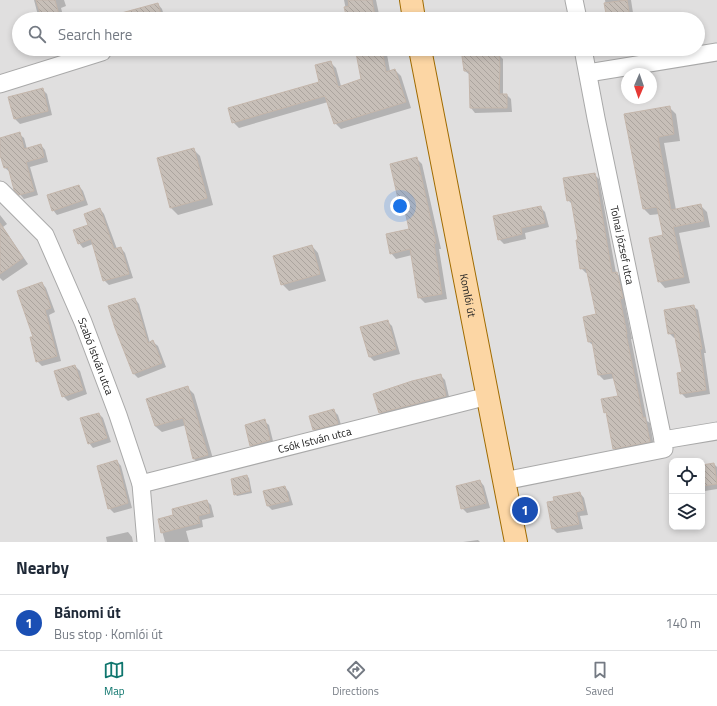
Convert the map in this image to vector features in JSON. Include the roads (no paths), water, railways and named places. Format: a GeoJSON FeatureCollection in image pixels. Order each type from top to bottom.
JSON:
{"type":"FeatureCollection","features":[{"type":"Feature","properties":{"kind":"main road"},"geometry":{"type":"LineString","coordinates":[[411,0],[413,12]]}},
{"type":"Feature","properties":{"kind":"main road","name":"Komlói út"},"geometry":{"type":"LineString","coordinates":[[421,56],[516,542]]}},
{"type":"Feature","properties":{"kind":"street"},"geometry":{"type":"LineString","coordinates":[[574,0],[577,12]]}},
{"type":"Feature","properties":{"kind":"street"},"geometry":{"type":"LineString","coordinates":[[705,54],[717,52]]}},
{"type":"Feature","properties":{"kind":"street"},"geometry":{"type":"LineString","coordinates":[[0,84],[89,56]]}},
{"type":"Feature","properties":{"kind":"street","name":"Tolnai József utca"},"geometry":{"type":"LineString","coordinates":[[584,56],[662,440]]}},
{"type":"Feature","properties":{"kind":"street"},"geometry":{"type":"LineString","coordinates":[[588,73],[692,56]]}},
{"type":"Feature","properties":{"kind":"street","name":"Szabó István utca"},"geometry":{"type":"LineString","coordinates":[[0,190],[45,235],[83,322],[118,415],[141,484],[146,542]]}},
{"type":"Feature","properties":{"kind":"street","name":"Csók István utca"},"geometry":{"type":"LineString","coordinates":[[141,484],[488,396]]}},
{"type":"Feature","properties":{"kind":"street"},"geometry":{"type":"LineString","coordinates":[[504,481],[664,449],[662,440],[717,431]]}},
{"type":"Feature","properties":{"kind":"place","name":"Bánomi út"},"geometry":{"type":"Point","coordinates":[525,510]}}]}
